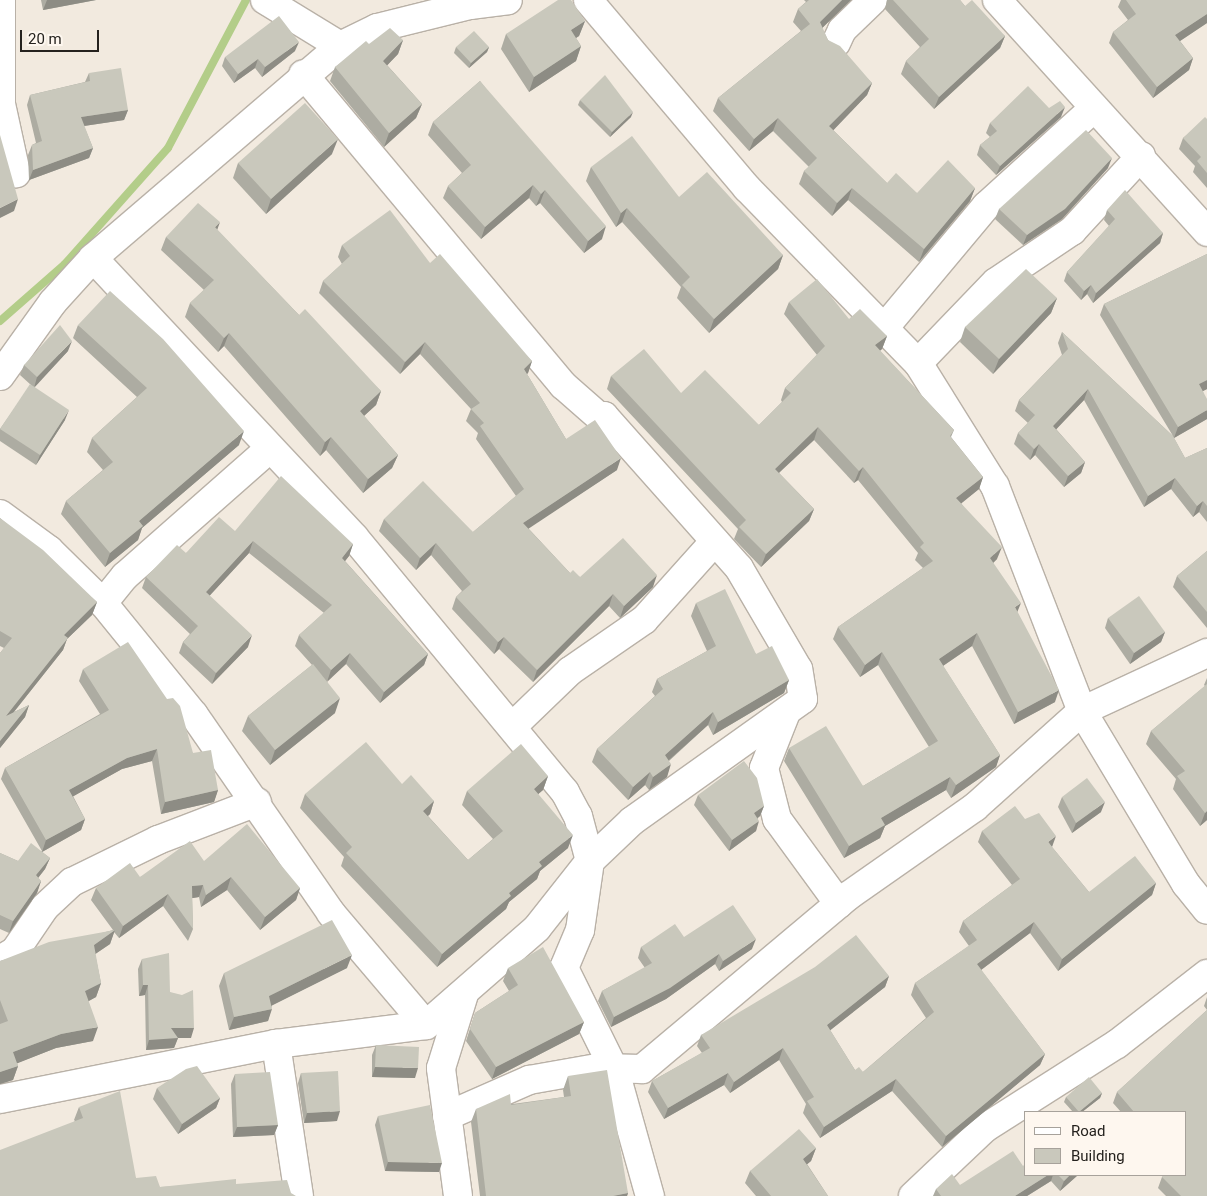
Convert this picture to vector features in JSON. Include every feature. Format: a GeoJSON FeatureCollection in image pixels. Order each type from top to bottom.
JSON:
{"type":"FeatureCollection","features":[{"type":"Feature","properties":{"kind":"street"},"geometry":{"type":"LineString","coordinates":[[1,0],[1,104],[16,173]]}},
{"type":"Feature","properties":{"kind":"street"},"geometry":{"type":"LineString","coordinates":[[265,0],[340,46]]}},
{"type":"Feature","properties":{"kind":"street"},"geometry":{"type":"LineString","coordinates":[[0,376],[53,302],[93,258],[303,74],[340,46],[377,28],[470,4],[508,0]]}},
{"type":"Feature","properties":{"kind":"street"},"geometry":{"type":"LineString","coordinates":[[588,0],[747,188],[819,266],[885,327],[918,363],[995,486],[1082,711],[1186,884],[1207,910]]}},
{"type":"Feature","properties":{"kind":"street"},"geometry":{"type":"LineString","coordinates":[[836,43],[842,30],[873,0]]}},
{"type":"Feature","properties":{"kind":"street"},"geometry":{"type":"LineString","coordinates":[[997,0],[1094,108],[1141,156],[1207,232]]}},
{"type":"Feature","properties":{"kind":"street"},"geometry":{"type":"LineString","coordinates":[[0,1098],[276,1044],[426,1025],[464,994],[537,928],[590,861],[632,821],[785,715],[803,699],[798,669],[739,568],[604,416],[604,421],[563,384],[303,74]]}},
{"type":"Feature","properties":{"kind":"street"},"geometry":{"type":"LineString","coordinates":[[885,327],[986,206],[1094,108]]}},
{"type":"Feature","properties":{"kind":"street"},"geometry":{"type":"LineString","coordinates":[[918,363],[996,282],[1072,231],[1141,156]]}},
{"type":"Feature","properties":{"kind":"street"},"geometry":{"type":"LineString","coordinates":[[93,258],[268,450],[354,537],[513,726],[578,816],[590,861],[580,930],[564,968],[615,1071],[650,1196]]}},
{"type":"Feature","properties":{"kind":"street"},"geometry":{"type":"LineString","coordinates":[[103,603],[125,576],[268,450]]}},
{"type":"Feature","properties":{"kind":"street"},"geometry":{"type":"LineString","coordinates":[[0,514],[49,550],[103,603],[257,802],[331,912],[426,1025]]}},
{"type":"Feature","properties":{"kind":"street"},"geometry":{"type":"LineString","coordinates":[[513,726],[570,672],[644,620],[715,541]]}},
{"type":"Feature","properties":{"kind":"street"},"geometry":{"type":"LineString","coordinates":[[447,1116],[528,1080],[596,1068],[615,1071],[642,1069],[654,1061],[840,904],[976,807],[1082,711],[1207,653]]}},
{"type":"Feature","properties":{"kind":"street"},"geometry":{"type":"LineString","coordinates":[[785,715],[764,768],[777,819],[840,904]]}},
{"type":"Feature","properties":{"kind":"street"},"geometry":{"type":"LineString","coordinates":[[0,960],[15,950],[45,907],[72,882],[158,840],[257,802]]}},
{"type":"Feature","properties":{"kind":"street"},"geometry":{"type":"LineString","coordinates":[[913,1196],[985,1128],[1117,1044],[1207,974]]}},
{"type":"Feature","properties":{"kind":"street"},"geometry":{"type":"LineString","coordinates":[[458,1196],[441,1068],[464,994]]}},
{"type":"Feature","properties":{"kind":"street"},"geometry":{"type":"LineString","coordinates":[[276,1044],[299,1196]]}},
{"type":"Feature","properties":{"kind":"building"},"geometry":{"type":"Polygon","coordinates":[[[558,0],[571,0],[585,21],[571,30],[581,46],[534,77],[506,34],[558,0]]]}},
{"type":"Feature","properties":{"kind":"building"},"geometry":{"type":"Polygon","coordinates":[[[809,0],[842,0],[820,22],[828,40],[840,46],[872,83],[829,126],[887,183],[896,173],[917,193],[948,160],[975,188],[924,249],[852,188],[837,203],[804,171],[817,158],[778,118],[754,139],[718,98],[810,24],[798,9],[809,0]]]}},
{"type":"Feature","properties":{"kind":"building"},"geometry":{"type":"Polygon","coordinates":[[[893,0],[960,0],[965,6],[972,0],[1005,36],[939,97],[906,61],[929,39],[893,0]]]}},
{"type":"Feature","properties":{"kind":"building"},"geometry":{"type":"Polygon","coordinates":[[[1126,0],[1207,0],[1207,14],[1175,35],[1193,58],[1157,87],[1113,32],[1136,14],[1126,0]]]}},
{"type":"Feature","properties":{"kind":"building"},"geometry":{"type":"Polygon","coordinates":[[[279,16],[299,42],[265,67],[258,59],[238,74],[225,57],[279,16]]]}},
{"type":"Feature","properties":{"kind":"building"},"geometry":{"type":"Polygon","coordinates":[[[390,28],[403,40],[383,61],[422,104],[389,133],[335,67],[366,41],[369,44],[390,28]]]}},
{"type":"Feature","properties":{"kind":"building"},"geometry":{"type":"Polygon","coordinates":[[[474,31],[489,47],[471,63],[456,47],[474,31]]]}},
{"type":"Feature","properties":{"kind":"building"},"geometry":{"type":"Polygon","coordinates":[[[121,68],[128,110],[81,117],[93,148],[33,170],[32,145],[42,141],[30,95],[90,81],[89,73],[121,68]]]}},
{"type":"Feature","properties":{"kind":"building"},"geometry":{"type":"Polygon","coordinates":[[[605,75],[633,112],[612,132],[580,100],[605,75]]]}},
{"type":"Feature","properties":{"kind":"building"},"geometry":{"type":"Polygon","coordinates":[[[480,81],[606,226],[588,241],[545,190],[541,194],[533,185],[485,227],[448,186],[471,165],[433,122],[480,81]]]}},
{"type":"Feature","properties":{"kind":"building"},"geometry":{"type":"Polygon","coordinates":[[[1028,86],[1049,108],[1060,101],[1065,107],[1000,166],[980,145],[997,131],[990,123],[1028,86]]]}},
{"type":"Feature","properties":{"kind":"building"},"geometry":{"type":"Polygon","coordinates":[[[305,103],[338,139],[271,199],[238,163],[305,103]]]}},
{"type":"Feature","properties":{"kind":"building"},"geometry":{"type":"Polygon","coordinates":[[[1205,117],[1207,119],[1207,173],[1197,161],[1201,157],[1183,138],[1205,117]]]}},
{"type":"Feature","properties":{"kind":"building"},"geometry":{"type":"Polygon","coordinates":[[[1086,130],[1112,158],[1065,209],[1027,235],[999,209],[1086,130]]]}},
{"type":"Feature","properties":{"kind":"building"},"geometry":{"type":"Polygon","coordinates":[[[0,135],[18,199],[0,208],[0,135]]]}},
{"type":"Feature","properties":{"kind":"building"},"geometry":{"type":"Polygon","coordinates":[[[632,136],[679,197],[707,172],[783,255],[714,319],[682,285],[690,277],[627,208],[621,213],[591,167],[632,136]]]}},
{"type":"Feature","properties":{"kind":"building"},"geometry":{"type":"Polygon","coordinates":[[[1125,190],[1163,233],[1096,293],[1091,285],[1084,291],[1067,272],[1115,219],[1107,210],[1125,190]]]}},
{"type":"Feature","properties":{"kind":"building"},"geometry":{"type":"Polygon","coordinates":[[[198,203],[220,222],[215,227],[299,315],[305,309],[381,391],[360,411],[398,455],[368,479],[331,437],[325,442],[229,333],[224,338],[190,303],[214,280],[166,237],[198,203]]]}},
{"type":"Feature","properties":{"kind":"building"},"geometry":{"type":"Polygon","coordinates":[[[390,210],[430,263],[440,254],[532,361],[524,369],[566,439],[595,420],[621,458],[523,523],[570,573],[573,570],[580,577],[623,538],[657,575],[624,606],[613,594],[537,670],[504,637],[498,642],[456,597],[471,584],[436,543],[420,558],[384,519],[423,481],[473,532],[524,489],[480,426],[484,423],[471,409],[480,403],[425,342],[405,362],[323,281],[350,256],[342,245],[390,210]]]}},
{"type":"Feature","properties":{"kind":"building"},"geometry":{"type":"Polygon","coordinates":[[[1207,254],[1207,380],[1199,384],[1207,399],[1207,410],[1178,427],[1104,304],[1207,254]]]}},
{"type":"Feature","properties":{"kind":"building"},"geometry":{"type":"Polygon","coordinates":[[[1026,269],[1057,298],[999,359],[965,327],[1026,269]]]}},
{"type":"Feature","properties":{"kind":"building"},"geometry":{"type":"Polygon","coordinates":[[[817,279],[849,319],[860,309],[887,336],[875,345],[954,430],[950,436],[983,477],[956,498],[1002,547],[990,558],[1021,603],[1015,607],[1059,690],[1018,712],[977,633],[939,659],[1000,755],[956,785],[950,777],[881,818],[885,825],[849,846],[789,748],[826,726],[863,786],[938,741],[882,652],[865,665],[838,627],[933,561],[920,547],[924,543],[863,467],[859,471],[818,427],[775,469],[814,509],[766,554],[739,527],[746,520],[611,376],[644,349],[681,393],[705,370],[759,425],[791,393],[785,388],[825,346],[789,302],[817,279]]]}},
{"type":"Feature","properties":{"kind":"building"},"geometry":{"type":"Polygon","coordinates":[[[110,291],[163,339],[244,431],[139,521],[143,526],[110,553],[66,501],[113,462],[92,438],[147,388],[78,325],[110,291]]]}},
{"type":"Feature","properties":{"kind":"building"},"geometry":{"type":"Polygon","coordinates":[[[60,325],[72,341],[37,377],[24,365],[60,325]]]}},
{"type":"Feature","properties":{"kind":"building"},"geometry":{"type":"Polygon","coordinates":[[[1062,332],[1173,436],[1185,458],[1207,448],[1207,506],[1203,501],[1197,506],[1175,478],[1148,496],[1088,389],[1053,426],[1085,462],[1068,476],[1039,444],[1034,449],[1018,433],[1035,415],[1019,400],[1068,349],[1062,332]]]}},
{"type":"Feature","properties":{"kind":"building"},"geometry":{"type":"Polygon","coordinates":[[[30,384],[69,410],[40,455],[0,429],[30,384]]]}},
{"type":"Feature","properties":{"kind":"building"},"geometry":{"type":"Polygon","coordinates":[[[281,476],[353,544],[342,558],[428,654],[384,692],[350,653],[331,670],[299,635],[332,605],[253,541],[206,592],[252,635],[216,673],[183,642],[198,626],[146,577],[177,545],[186,553],[219,517],[235,531],[281,476]]]}},
{"type":"Feature","properties":{"kind":"building"},"geometry":{"type":"Polygon","coordinates":[[[0,518],[43,550],[97,602],[64,635],[68,638],[6,716],[29,705],[0,741],[0,653],[12,638],[0,631],[0,518]]]}},
{"type":"Feature","properties":{"kind":"building"},"geometry":{"type":"Polygon","coordinates":[[[1207,551],[1207,612],[1177,576],[1207,551]]]}},
{"type":"Feature","properties":{"kind":"building"},"geometry":{"type":"Polygon","coordinates":[[[725,589],[756,654],[772,646],[789,680],[718,722],[713,712],[665,755],[671,764],[653,777],[650,772],[633,787],[597,749],[663,689],[657,679],[716,646],[696,603],[725,589]]]}},
{"type":"Feature","properties":{"kind":"building"},"geometry":{"type":"Polygon","coordinates":[[[1139,596],[1165,632],[1134,653],[1108,618],[1139,596]]]}},
{"type":"Feature","properties":{"kind":"building"},"geometry":{"type":"Polygon","coordinates":[[[128,642],[167,699],[173,698],[180,706],[193,753],[211,750],[218,790],[165,802],[157,749],[127,758],[69,790],[85,819],[46,840],[5,768],[109,710],[83,669],[128,642]]]}},
{"type":"Feature","properties":{"kind":"building"},"geometry":{"type":"Polygon","coordinates":[[[313,664],[340,698],[275,750],[248,716],[313,664]]]}},
{"type":"Feature","properties":{"kind":"building"},"geometry":{"type":"Polygon","coordinates":[[[1207,684],[1207,811],[1205,813],[1177,776],[1185,771],[1151,731],[1207,684]]]}},
{"type":"Feature","properties":{"kind":"building"},"geometry":{"type":"Polygon","coordinates":[[[366,742],[402,784],[411,775],[434,801],[423,811],[468,860],[503,831],[467,791],[521,744],[548,776],[534,789],[573,835],[539,862],[542,866],[509,893],[511,896],[442,954],[346,853],[352,847],[305,794],[366,742]]]}},
{"type":"Feature","properties":{"kind":"building"},"geometry":{"type":"Polygon","coordinates":[[[744,761],[757,778],[764,806],[754,813],[759,821],[732,840],[698,795],[744,761]]]}},
{"type":"Feature","properties":{"kind":"building"},"geometry":{"type":"Polygon","coordinates":[[[1087,778],[1105,802],[1076,823],[1062,797],[1087,778]]]}},
{"type":"Feature","properties":{"kind":"building"},"geometry":{"type":"Polygon","coordinates":[[[1015,806],[1025,819],[1039,813],[1056,836],[1048,842],[1089,892],[1135,856],[1156,883],[1062,959],[1034,922],[977,964],[1045,1054],[946,1136],[896,1079],[824,1127],[807,1101],[814,1097],[783,1048],[734,1082],[728,1073],[668,1108],[652,1081],[710,1048],[701,1035],[815,967],[856,935],[889,976],[827,1025],[855,1070],[859,1067],[863,1072],[934,1012],[915,983],[977,940],[963,921],[1020,879],[982,831],[1015,806]]]}},
{"type":"Feature","properties":{"kind":"building"},"geometry":{"type":"Polygon","coordinates":[[[247,824],[300,888],[265,917],[231,877],[206,895],[203,885],[192,886],[193,929],[168,894],[123,926],[96,888],[130,863],[140,877],[190,841],[204,861],[247,824]]]}},
{"type":"Feature","properties":{"kind":"building"},"geometry":{"type":"Polygon","coordinates":[[[31,843],[50,858],[36,875],[41,881],[13,921],[0,915],[0,853],[18,861],[31,843]]]}},
{"type":"Feature","properties":{"kind":"building"},"geometry":{"type":"Polygon","coordinates":[[[733,905],[756,939],[723,961],[719,954],[670,988],[614,1017],[602,991],[652,963],[641,947],[675,924],[684,937],[733,905]]]}},
{"type":"Feature","properties":{"kind":"building"},"geometry":{"type":"Polygon","coordinates":[[[332,920],[352,955],[269,996],[272,1009],[234,1017],[224,973],[332,920]]]}},
{"type":"Feature","properties":{"kind":"building"},"geometry":{"type":"Polygon","coordinates":[[[115,930],[94,945],[101,983],[85,991],[98,1027],[61,1034],[13,1052],[18,1066],[0,1072],[0,1024],[8,1021],[0,1000],[0,961],[49,942],[115,930]]]}},
{"type":"Feature","properties":{"kind":"building"},"geometry":{"type":"Polygon","coordinates":[[[543,947],[584,1022],[496,1067],[470,1029],[475,1013],[518,985],[508,968],[543,947]]]}},
{"type":"Feature","properties":{"kind":"building"},"geometry":{"type":"Polygon","coordinates":[[[169,953],[170,992],[182,995],[193,990],[194,1028],[171,1028],[178,1038],[149,1040],[148,985],[143,985],[142,959],[169,953]]]}},
{"type":"Feature","properties":{"kind":"building"},"geometry":{"type":"Polygon","coordinates":[[[1207,1010],[1207,1196],[1181,1196],[1162,1177],[1187,1176],[1187,1111],[1133,1111],[1117,1092],[1207,1010]]]}},
{"type":"Feature","properties":{"kind":"building"},"geometry":{"type":"Polygon","coordinates":[[[376,1045],[419,1047],[418,1068],[375,1067],[376,1045]]]}},
{"type":"Feature","properties":{"kind":"building"},"geometry":{"type":"Polygon","coordinates":[[[197,1066],[220,1098],[182,1124],[157,1088],[186,1069],[197,1066]]]}},
{"type":"Feature","properties":{"kind":"building"},"geometry":{"type":"Polygon","coordinates":[[[607,1070],[628,1193],[613,1196],[486,1196],[476,1109],[510,1094],[511,1105],[571,1096],[568,1076],[607,1070]]]}},
{"type":"Feature","properties":{"kind":"building"},"geometry":{"type":"Polygon","coordinates":[[[338,1071],[340,1111],[307,1113],[301,1073],[338,1071]]]}},
{"type":"Feature","properties":{"kind":"building"},"geometry":{"type":"Polygon","coordinates":[[[270,1072],[278,1125],[237,1127],[235,1074],[270,1072]]]}},
{"type":"Feature","properties":{"kind":"building"},"geometry":{"type":"Polygon","coordinates":[[[1089,1077],[1102,1093],[1080,1111],[1066,1097],[1089,1077]]]}},
{"type":"Feature","properties":{"kind":"building"},"geometry":{"type":"Polygon","coordinates":[[[120,1091],[136,1178],[156,1176],[160,1187],[236,1179],[236,1184],[287,1180],[291,1193],[296,1196],[0,1196],[0,1150],[83,1118],[79,1107],[120,1091]]]}},
{"type":"Feature","properties":{"kind":"building"},"geometry":{"type":"Polygon","coordinates":[[[430,1105],[442,1163],[388,1162],[378,1116],[430,1105]]]}},
{"type":"Feature","properties":{"kind":"building"},"geometry":{"type":"Polygon","coordinates":[[[799,1129],[816,1148],[803,1159],[828,1196],[771,1196],[750,1171],[799,1129]]]}},
{"type":"Feature","properties":{"kind":"building"},"geometry":{"type":"Polygon","coordinates":[[[1013,1151],[1024,1165],[1024,1176],[1046,1176],[1015,1196],[941,1196],[936,1189],[952,1174],[960,1185],[1013,1151]]]}},
{"type":"Feature","properties":{"kind":"building"},"geometry":{"type":"Polygon","coordinates":[[[1059,1176],[1069,1176],[1064,1181],[1059,1176]]]}},
{"type":"Feature","properties":{"kind":"waterway"},"geometry":{"type":"LineString","coordinates":[[0,321],[65,264],[168,148],[246,0]]}}]}
